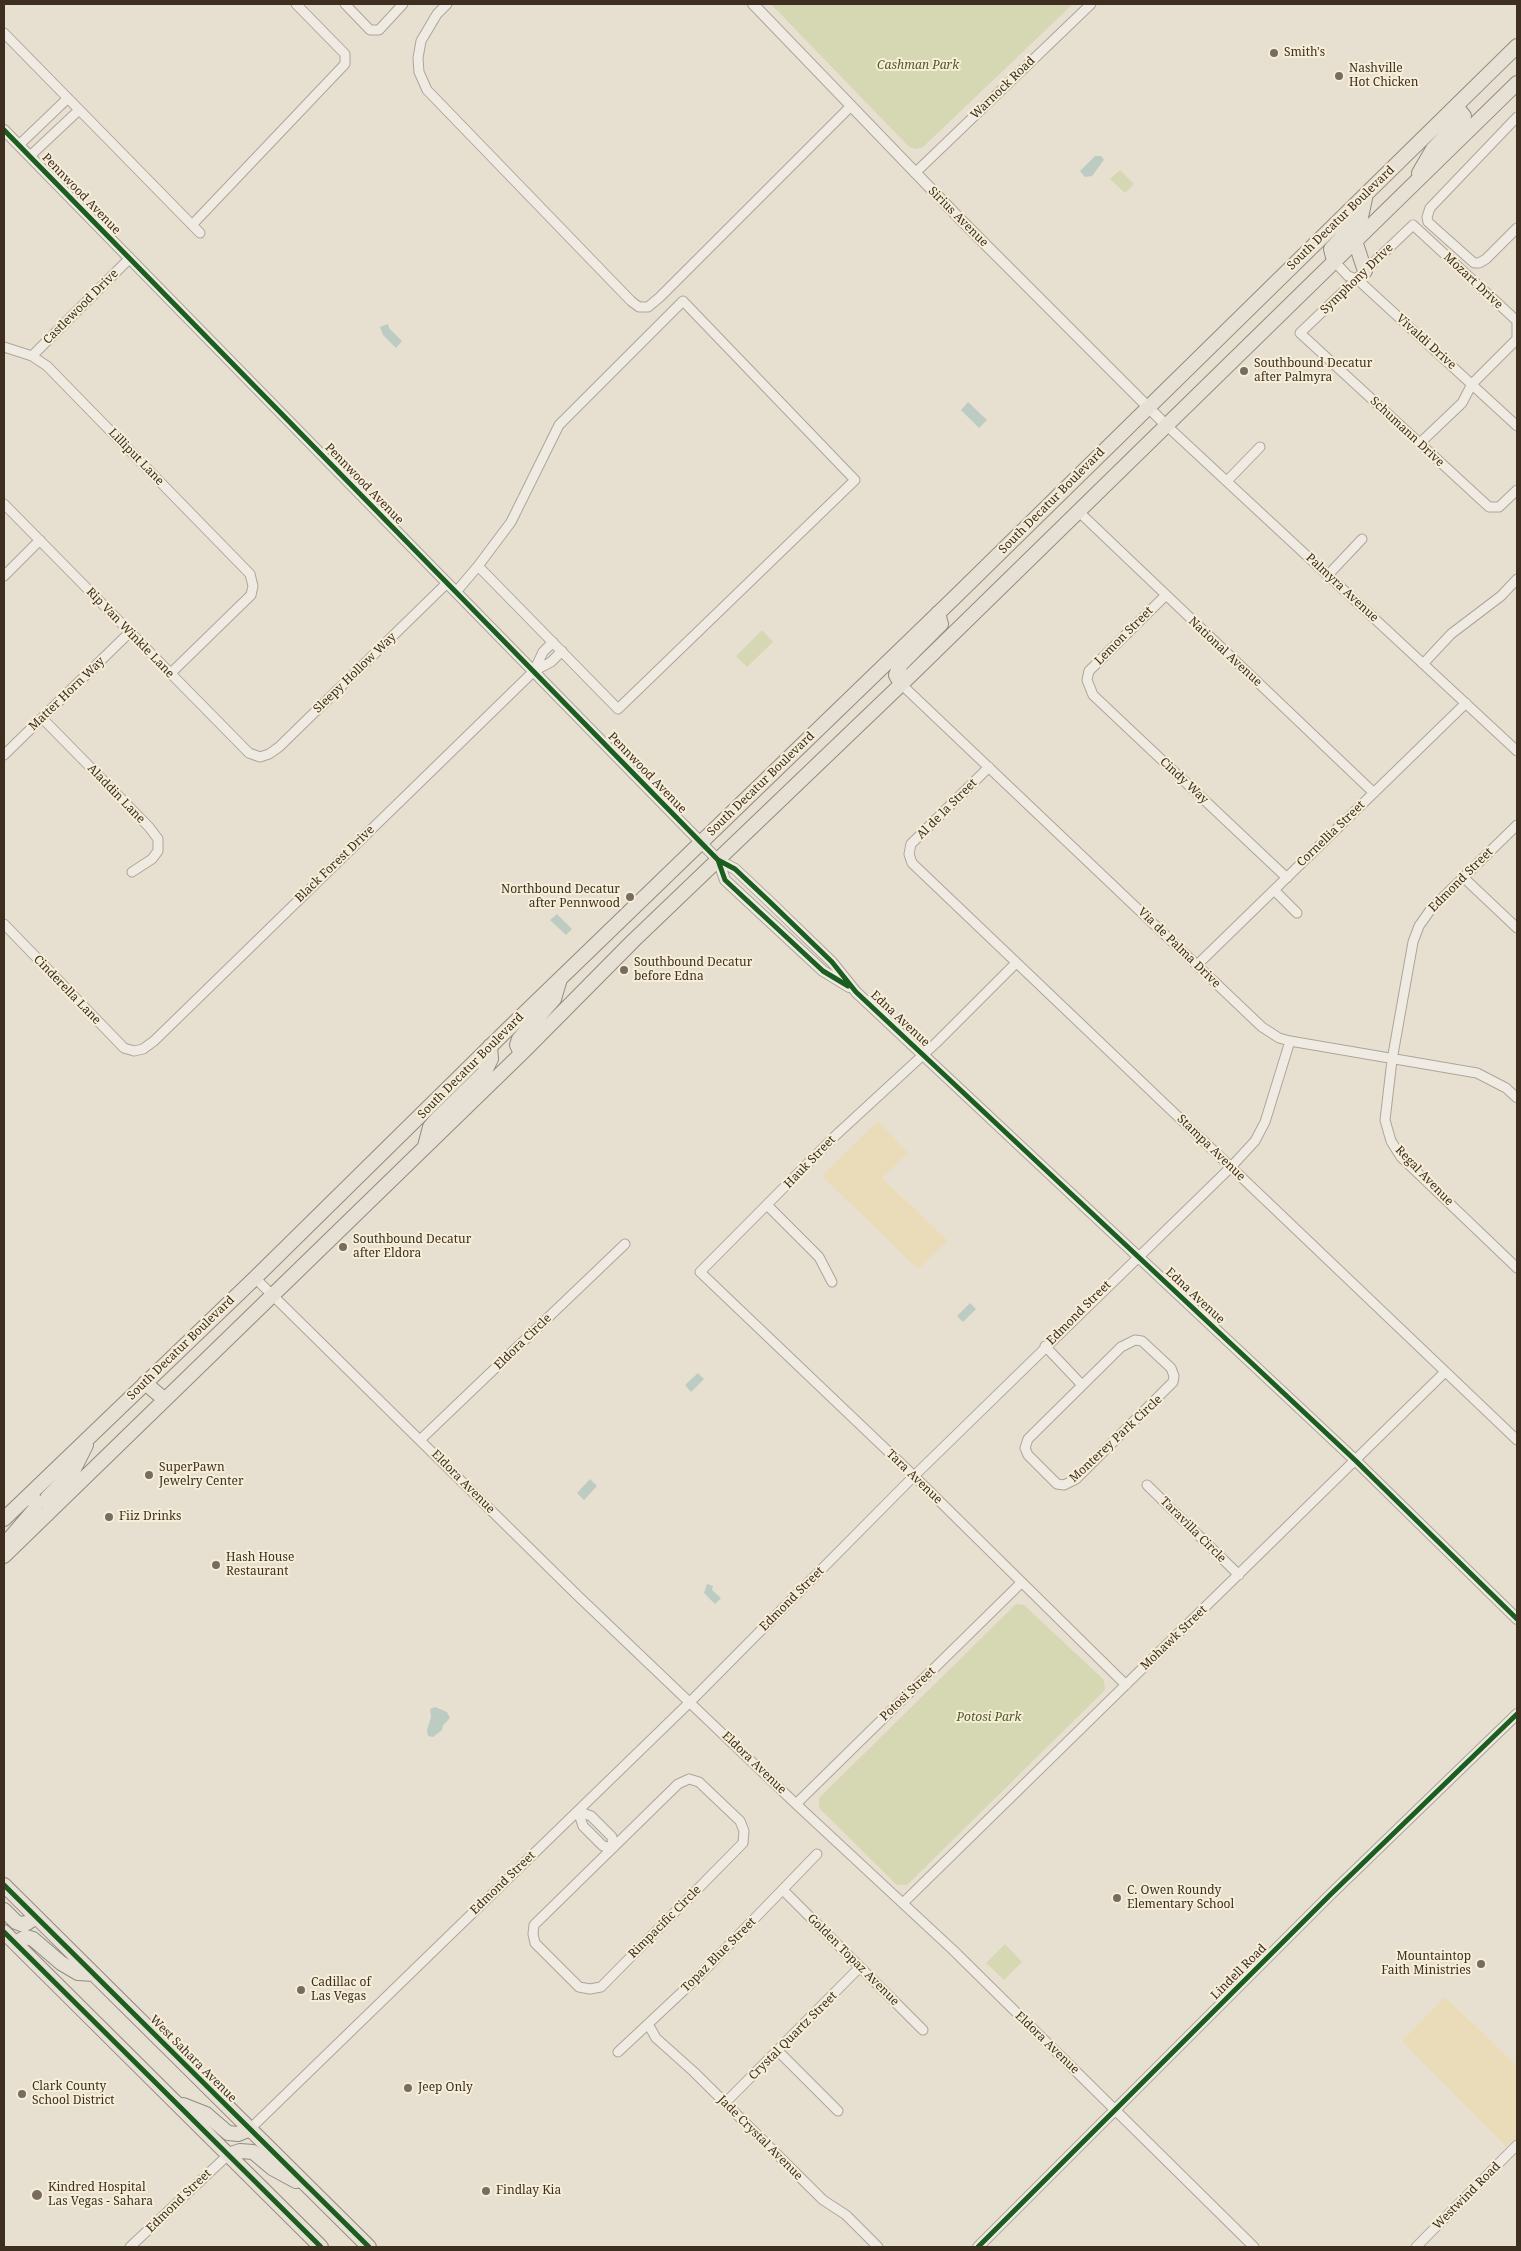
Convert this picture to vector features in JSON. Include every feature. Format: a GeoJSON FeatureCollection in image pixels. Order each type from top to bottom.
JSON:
{"type":"FeatureCollection","features":[{"type":"Feature","properties":{"kind":"main road","name":"South Decatur Boulevard"},"geometry":{"type":"LineString","coordinates":[[4,1556],[521,1053],[633,941],[710,851],[938,613],[1517,46]]}},
{"type":"Feature","properties":{"kind":"main road","name":"South Decatur Boulevard"},"geometry":{"type":"LineString","coordinates":[[4,1519],[255,1278],[560,978],[710,851],[901,684],[1077,510],[1166,426],[1517,83]]}},
{"type":"Feature","properties":{"kind":"main road"},"geometry":{"type":"LineString","coordinates":[[1408,190],[1433,149],[1464,116],[1456,106]]}},
{"type":"Feature","properties":{"kind":"main road"},"geometry":{"type":"LineString","coordinates":[[1334,261],[1331,249],[1361,217],[1366,194]]}},
{"type":"Feature","properties":{"kind":"main road"},"geometry":{"type":"LineString","coordinates":[[1355,241],[1362,279]]}},
{"type":"Feature","properties":{"kind":"main road"},"geometry":{"type":"LineString","coordinates":[[901,684],[896,675],[901,664],[942,624],[938,613]]}},
{"type":"Feature","properties":{"kind":"main road"},"geometry":{"type":"LineString","coordinates":[[521,1053],[517,1045],[519,1039],[554,999],[560,978]]}},
{"type":"Feature","properties":{"kind":"main road"},"geometry":{"type":"LineString","coordinates":[[425,1146],[430,1127],[484,1073],[490,1059],[490,1046]]}},
{"type":"Feature","properties":{"kind":"main road"},"geometry":{"type":"LineString","coordinates":[[145,1383],[164,1399]]}},
{"type":"Feature","properties":{"kind":"main road"},"geometry":{"type":"LineString","coordinates":[[52,1509],[47,1503],[48,1498],[73,1470],[93,1432]]}},
{"type":"Feature","properties":{"kind":"main road"},"geometry":{"type":"LineString","coordinates":[[4,1545],[35,1509],[36,1504],[31,1493]]}},
{"type":"Feature","properties":{"kind":"main road","name":"West Sahara Avenue"},"geometry":{"type":"LineString","coordinates":[[4,1885],[368,2247]]}},
{"type":"Feature","properties":{"kind":"main road"},"geometry":{"type":"LineString","coordinates":[[4,1910],[16,1922],[21,1924],[27,1923],[36,1917]]}},
{"type":"Feature","properties":{"kind":"main road"},"geometry":{"type":"LineString","coordinates":[[4,1932],[321,2247]]}},
{"type":"Feature","properties":{"kind":"main road"},"geometry":{"type":"LineString","coordinates":[[15,1943],[26,1937],[33,1939],[61,1963],[78,1974],[94,1974]]}},
{"type":"Feature","properties":{"kind":"main road"},"geometry":{"type":"LineString","coordinates":[[177,2103],[206,2114],[228,2133],[238,2134],[250,2129]]}},
{"type":"Feature","properties":{"kind":"main road"},"geometry":{"type":"LineString","coordinates":[[228,2154],[240,2151],[253,2152],[272,2168],[310,2189]]}},
{"type":"Feature","properties":{"kind":"street"},"geometry":{"type":"LineString","coordinates":[[192,225],[345,64],[345,54],[296,4]]}},
{"type":"Feature","properties":{"kind":"street"},"geometry":{"type":"LineString","coordinates":[[345,4],[370,30],[379,30],[403,4]]}},
{"type":"Feature","properties":{"kind":"street"},"geometry":{"type":"LineString","coordinates":[[447,4],[437,14],[421,41],[418,58],[419,72],[427,90],[631,302],[639,308],[648,307],[660,297],[851,106]]}},
{"type":"Feature","properties":{"kind":"street","name":"Sirius Avenue"},"geometry":{"type":"LineString","coordinates":[[753,4],[915,173],[1166,426]]}},
{"type":"Feature","properties":{"kind":"street","name":"Warnock Road"},"geometry":{"type":"LineString","coordinates":[[915,173],[1091,4]]}},
{"type":"Feature","properties":{"kind":"street"},"geometry":{"type":"LineString","coordinates":[[4,33],[200,233]]}},
{"type":"Feature","properties":{"kind":"street"},"geometry":{"type":"LineString","coordinates":[[19,145],[68,98]]}},
{"type":"Feature","properties":{"kind":"street"},"geometry":{"type":"LineString","coordinates":[[30,156],[79,110]]}},
{"type":"Feature","properties":{"kind":"street"},"geometry":{"type":"LineString","coordinates":[[1517,117],[1430,208],[1427,217],[1428,222],[1474,263],[1480,264],[1517,228]]}},
{"type":"Feature","properties":{"kind":"street","name":"Pennwood Avenue"},"geometry":{"type":"LineString","coordinates":[[4,130],[710,851]]}},
{"type":"Feature","properties":{"kind":"street","name":"Symphony Drive"},"geometry":{"type":"LineString","coordinates":[[1300,333],[1362,279],[1413,226]]}},
{"type":"Feature","properties":{"kind":"street","name":"Mozart Drive"},"geometry":{"type":"LineString","coordinates":[[1413,226],[1517,321],[1517,340],[1472,384],[1462,403],[1420,444]]}},
{"type":"Feature","properties":{"kind":"street","name":"Castlewood Drive"},"geometry":{"type":"LineString","coordinates":[[32,356],[130,258]]}},
{"type":"Feature","properties":{"kind":"street","name":"Vivaldi Drive"},"geometry":{"type":"LineString","coordinates":[[1334,261],[1348,276],[1362,279],[1517,426]]}},
{"type":"Feature","properties":{"kind":"street"},"geometry":{"type":"LineString","coordinates":[[456,592],[511,522],[560,425],[683,301],[855,480],[618,709],[478,566]]}},
{"type":"Feature","properties":{"kind":"street","name":"Schumann Drive"},"geometry":{"type":"LineString","coordinates":[[1300,333],[1489,507],[1498,507],[1517,490]]}},
{"type":"Feature","properties":{"kind":"street","name":"Lilliput Lane"},"geometry":{"type":"LineString","coordinates":[[4,347],[32,356],[47,366],[250,574],[253,586],[251,595],[170,674]]}},
{"type":"Feature","properties":{"kind":"street","name":"Palmyra Avenue"},"geometry":{"type":"LineString","coordinates":[[1166,426],[1517,751]]}},
{"type":"Feature","properties":{"kind":"street"},"geometry":{"type":"LineString","coordinates":[[1227,481],[1260,447]]}},
{"type":"Feature","properties":{"kind":"street","name":"Rip Van Winkle Lane"},"geometry":{"type":"LineString","coordinates":[[4,504],[249,754],[260,756]]}},
{"type":"Feature","properties":{"kind":"street","name":"National Avenue"},"geometry":{"type":"LineString","coordinates":[[1077,510],[1374,793]]}},
{"type":"Feature","properties":{"kind":"street"},"geometry":{"type":"LineString","coordinates":[[4,576],[40,540]]}},
{"type":"Feature","properties":{"kind":"street"},"geometry":{"type":"LineString","coordinates":[[1328,575],[1362,540]]}},
{"type":"Feature","properties":{"kind":"street","name":"Sleepy Hollow Way"},"geometry":{"type":"LineString","coordinates":[[260,756],[269,754],[279,747],[447,583]]}},
{"type":"Feature","properties":{"kind":"street"},"geometry":{"type":"LineString","coordinates":[[1424,664],[1451,634],[1516,584]]}},
{"type":"Feature","properties":{"kind":"street","name":"Lemon Street"},"geometry":{"type":"LineString","coordinates":[[1087,680],[1089,671],[1166,596]]}},
{"type":"Feature","properties":{"kind":"street","name":"Matter Horn Way"},"geometry":{"type":"LineString","coordinates":[[4,755],[130,632]]}},
{"type":"Feature","properties":{"kind":"street"},"geometry":{"type":"LineString","coordinates":[[534,671],[542,652],[553,642]]}},
{"type":"Feature","properties":{"kind":"street"},"geometry":{"type":"LineString","coordinates":[[534,671],[551,662],[562,651]]}},
{"type":"Feature","properties":{"kind":"street","name":"Black Forest Drive"},"geometry":{"type":"LineString","coordinates":[[134,1051],[154,1041],[534,671]]}},
{"type":"Feature","properties":{"kind":"street","name":"Cindy Way"},"geometry":{"type":"LineString","coordinates":[[1087,680],[1093,695],[1286,878]]}},
{"type":"Feature","properties":{"kind":"street","name":"Via de Palma Drive"},"geometry":{"type":"LineString","coordinates":[[901,684],[1262,1027],[1279,1038],[1290,1041],[1477,1074],[1506,1088],[1517,1098]]}},
{"type":"Feature","properties":{"kind":"street","name":"Cornellia Street"},"geometry":{"type":"LineString","coordinates":[[1197,965],[1466,703]]}},
{"type":"Feature","properties":{"kind":"street","name":"Aladdin Lane"},"geometry":{"type":"LineString","coordinates":[[42,718],[149,827],[158,839],[158,851],[152,859],[132,872]]}},
{"type":"Feature","properties":{"kind":"street","name":"Al de la Street"},"geometry":{"type":"LineString","coordinates":[[909,854],[911,844],[989,767]]}},
{"type":"Feature","properties":{"kind":"street","name":"Edmond Street"},"geometry":{"type":"LineString","coordinates":[[1392,1060],[1413,942],[1419,926],[1431,908],[1517,825]]}},
{"type":"Feature","properties":{"kind":"street","name":"Edna Avenue"},"geometry":{"type":"LineString","coordinates":[[710,851],[725,880],[824,971],[856,992]]}},
{"type":"Feature","properties":{"kind":"street","name":"Edna Avenue"},"geometry":{"type":"LineString","coordinates":[[710,851],[735,869],[776,907],[832,962],[856,992],[1356,1460],[1517,1619]]}},
{"type":"Feature","properties":{"kind":"street","name":"Stampa Avenue"},"geometry":{"type":"LineString","coordinates":[[909,854],[912,862],[1016,963],[1517,1440]]}},
{"type":"Feature","properties":{"kind":"street"},"geometry":{"type":"LineString","coordinates":[[1463,877],[1517,928]]}},
{"type":"Feature","properties":{"kind":"street"},"geometry":{"type":"LineString","coordinates":[[1274,890],[1297,914]]}},
{"type":"Feature","properties":{"kind":"street","name":"Cinderella Lane"},"geometry":{"type":"LineString","coordinates":[[4,924],[124,1048],[134,1051]]}},
{"type":"Feature","properties":{"kind":"street","name":"Hauk Street"},"geometry":{"type":"LineString","coordinates":[[700,1272],[768,1206],[835,1136],[1016,963]]}},
{"type":"Feature","properties":{"kind":"street","name":"Edmond Street"},"geometry":{"type":"LineString","coordinates":[[250,2129],[690,1702],[914,1476],[1137,1256],[1231,1167],[1255,1141],[1265,1122],[1290,1041]]}},
{"type":"Feature","properties":{"kind":"street","name":"Regal Avenue"},"geometry":{"type":"LineString","coordinates":[[1392,1060],[1385,1120],[1391,1142],[1401,1157],[1517,1268]]}},
{"type":"Feature","properties":{"kind":"street"},"geometry":{"type":"LineString","coordinates":[[768,1206],[819,1257],[832,1282]]}},
{"type":"Feature","properties":{"kind":"street","name":"Eldora Circle"},"geometry":{"type":"LineString","coordinates":[[420,1440],[625,1244]]}},
{"type":"Feature","properties":{"kind":"street","name":"Tara Avenue"},"geometry":{"type":"LineString","coordinates":[[700,1272],[914,1476],[1126,1685]]}},
{"type":"Feature","properties":{"kind":"street","name":"Eldora Avenue"},"geometry":{"type":"LineString","coordinates":[[255,1278],[576,1594],[796,1804],[903,1903],[1254,2247]]}},
{"type":"Feature","properties":{"kind":"street","name":"Monterey Park Circle"},"geometry":{"type":"LineString","coordinates":[[1135,1340],[1142,1341],[1171,1368],[1174,1376],[1171,1387],[1076,1480],[1064,1485],[1056,1484],[1033,1462],[1025,1448],[1034,1432],[1082,1385],[1121,1347],[1135,1340]]}},
{"type":"Feature","properties":{"kind":"street"},"geometry":{"type":"LineString","coordinates":[[1046,1346],[1082,1385]]}},
{"type":"Feature","properties":{"kind":"street","name":"Mohawk Street"},"geometry":{"type":"LineString","coordinates":[[903,1903],[1239,1576],[1445,1372]]}},
{"type":"Feature","properties":{"kind":"street","name":"Taravilla Circle"},"geometry":{"type":"LineString","coordinates":[[1148,1485],[1239,1576]]}},
{"type":"Feature","properties":{"kind":"street","name":"Potosi Street"},"geometry":{"type":"LineString","coordinates":[[796,1804],[1021,1583]]}},
{"type":"Feature","properties":{"kind":"street","name":"Lindell Road"},"geometry":{"type":"LineString","coordinates":[[978,2247],[1331,1894],[1517,1714]]}},
{"type":"Feature","properties":{"kind":"street","name":"Rimpacific Circle"},"geometry":{"type":"LineString","coordinates":[[689,1779],[700,1782],[740,1821],[744,1831],[744,1843],[601,1987],[590,1989],[579,1987],[535,1943],[532,1934],[534,1924],[614,1848],[678,1784],[689,1779]]}},
{"type":"Feature","properties":{"kind":"street"},"geometry":{"type":"LineString","coordinates":[[578,1810],[583,1826],[603,1846],[614,1848]]}},
{"type":"Feature","properties":{"kind":"street","name":"Topaz Blue Street"},"geometry":{"type":"LineString","coordinates":[[618,2052],[710,1965],[817,1854]]}},
{"type":"Feature","properties":{"kind":"street","name":"Golden Topaz Avenue"},"geometry":{"type":"LineString","coordinates":[[783,1890],[924,2030]]}},
{"type":"Feature","properties":{"kind":"street","name":"Crystal Quartz Street"},"geometry":{"type":"LineString","coordinates":[[725,2103],[860,1968]]}},
{"type":"Feature","properties":{"kind":"street","name":"Jade Crystal Avenue"},"geometry":{"type":"LineString","coordinates":[[648,2024],[656,2038],[823,2200],[846,2215],[878,2247]]}},
{"type":"Feature","properties":{"kind":"street"},"geometry":{"type":"LineString","coordinates":[[778,2051],[838,2111]]}},
{"type":"Feature","properties":{"kind":"street","name":"Westwind Road"},"geometry":{"type":"LineString","coordinates":[[1416,2247],[1517,2145]]}},
{"type":"Feature","properties":{"kind":"street","name":"Edmond Street"},"geometry":{"type":"LineString","coordinates":[[130,2247],[228,2154]]}},
{"type":"Feature","properties":{"kind":"green space","name":"Cashman Park"},"geometry":{"type":"Polygon","coordinates":[[[771,4],[1073,4],[923,147],[917,149],[909,147],[771,4]]]}},
{"type":"Feature","properties":{"kind":"green space"},"geometry":{"type":"Polygon","coordinates":[[[1120,170],[1134,184],[1125,193],[1110,179],[1120,170]]]}},
{"type":"Feature","properties":{"kind":"green space"},"geometry":{"type":"Polygon","coordinates":[[[762,630],[773,642],[747,667],[736,656],[762,630]]]}},
{"type":"Feature","properties":{"kind":"green space","name":"Potosi Park"},"geometry":{"type":"Polygon","coordinates":[[[1016,1604],[1024,1605],[1104,1680],[1105,1690],[907,1885],[897,1885],[819,1808],[819,1798],[1016,1604]]]}},
{"type":"Feature","properties":{"kind":"green space"},"geometry":{"type":"Polygon","coordinates":[[[1005,1944],[1022,1962],[1004,1980],[986,1963],[1005,1944]]]}},
{"type":"Feature","properties":{"kind":"sand"},"geometry":{"type":"Polygon","coordinates":[[[878,1121],[908,1153],[882,1178],[948,1241],[918,1269],[822,1176],[878,1121]]]}},
{"type":"Feature","properties":{"kind":"sand"},"geometry":{"type":"Polygon","coordinates":[[[1445,1997],[1517,2066],[1517,2137],[1506,2147],[1402,2041],[1445,1997]]]}},
{"type":"Feature","properties":{"kind":"shaded area"},"geometry":{"type":"Polygon","coordinates":[[[1095,156],[1101,156],[1104,160],[1092,176],[1085,177],[1080,171],[1095,156]]]}},
{"type":"Feature","properties":{"kind":"shaded area"},"geometry":{"type":"Polygon","coordinates":[[[388,324],[389,328],[402,341],[396,348],[383,335],[380,327],[388,324]]]}},
{"type":"Feature","properties":{"kind":"shaded area"},"geometry":{"type":"Polygon","coordinates":[[[968,402],[987,420],[979,428],[961,410],[968,402]]]}},
{"type":"Feature","properties":{"kind":"shaded area"},"geometry":{"type":"Polygon","coordinates":[[[557,914],[572,929],[566,935],[550,920],[557,914]]]}},
{"type":"Feature","properties":{"kind":"shaded area"},"geometry":{"type":"Polygon","coordinates":[[[970,1303],[976,1309],[963,1322],[957,1316],[970,1303]]]}},
{"type":"Feature","properties":{"kind":"shaded area"},"geometry":{"type":"Polygon","coordinates":[[[698,1373],[704,1379],[691,1392],[685,1385],[698,1373]]]}},
{"type":"Feature","properties":{"kind":"shaded area"},"geometry":{"type":"Polygon","coordinates":[[[590,1479],[597,1486],[584,1500],[577,1493],[590,1479]]]}},
{"type":"Feature","properties":{"kind":"shaded area"},"geometry":{"type":"Polygon","coordinates":[[[707,1584],[713,1586],[712,1590],[721,1598],[715,1604],[704,1593],[707,1584]]]}},
{"type":"Feature","properties":{"kind":"shaded area"},"geometry":{"type":"Polygon","coordinates":[[[435,1707],[447,1712],[450,1718],[443,1725],[442,1730],[433,1737],[428,1736],[427,1730],[431,1717],[430,1709],[435,1707]]]}},
{"type":"Feature","properties":{"kind":"cycle path"},"geometry":{"type":"LineString","coordinates":[[4,130],[718,860],[735,869],[770,902],[832,962],[856,992],[1356,1461],[1517,1619]]}},
{"type":"Feature","properties":{"kind":"cycle path"},"geometry":{"type":"LineString","coordinates":[[718,860],[725,880],[823,971],[848,986]]}},
{"type":"Feature","properties":{"kind":"cycle path"},"geometry":{"type":"LineString","coordinates":[[978,2247],[1331,1894],[1517,1714]]}},
{"type":"Feature","properties":{"kind":"cycle path"},"geometry":{"type":"LineString","coordinates":[[4,1885],[369,2247]]}},
{"type":"Feature","properties":{"kind":"cycle path"},"geometry":{"type":"LineString","coordinates":[[4,1932],[321,2247]]}},
{"type":"Feature","properties":{"kind":"place","name":"Smith's"},"geometry":{"type":"Point","coordinates":[1274,53]}},
{"type":"Feature","properties":{"kind":"place","name":"Nashville Hot Chicken"},"geometry":{"type":"Point","coordinates":[1339,76]}},
{"type":"Feature","properties":{"kind":"place","name":"Southbound Decatur after Palmyra"},"geometry":{"type":"Point","coordinates":[1244,371]}},
{"type":"Feature","properties":{"kind":"place","name":"Northbound Decatur after Pennwood"},"geometry":{"type":"Point","coordinates":[630,897]}},
{"type":"Feature","properties":{"kind":"place","name":"Southbound Decatur before Edna"},"geometry":{"type":"Point","coordinates":[624,970]}},
{"type":"Feature","properties":{"kind":"place","name":"Southbound Decatur after Eldora"},"geometry":{"type":"Point","coordinates":[343,1247]}},
{"type":"Feature","properties":{"kind":"place","name":"SuperPawn Jewelry Center"},"geometry":{"type":"Point","coordinates":[149,1475]}},
{"type":"Feature","properties":{"kind":"place","name":"Fiiz Drinks"},"geometry":{"type":"Point","coordinates":[109,1517]}},
{"type":"Feature","properties":{"kind":"place","name":"Hash House Restaurant"},"geometry":{"type":"Point","coordinates":[216,1565]}},
{"type":"Feature","properties":{"kind":"place","name":"C. Owen Roundy Elementary School"},"geometry":{"type":"Point","coordinates":[1117,1898]}},
{"type":"Feature","properties":{"kind":"place","name":"Mountaintop Faith Ministries"},"geometry":{"type":"Point","coordinates":[1481,1964]}},
{"type":"Feature","properties":{"kind":"place","name":"Cadillac of Las Vegas"},"geometry":{"type":"Point","coordinates":[301,1990]}},
{"type":"Feature","properties":{"kind":"place","name":"Jeep Only"},"geometry":{"type":"Point","coordinates":[408,2088]}},
{"type":"Feature","properties":{"kind":"place","name":"Clark County School District"},"geometry":{"type":"Point","coordinates":[22,2094]}},
{"type":"Feature","properties":{"kind":"place","name":"Findlay Kia"},"geometry":{"type":"Point","coordinates":[486,2191]}},
{"type":"Feature","properties":{"kind":"place","name":"Kindred Hospital Las Vegas - Sahara"},"geometry":{"type":"Point","coordinates":[37,2195]}}]}
